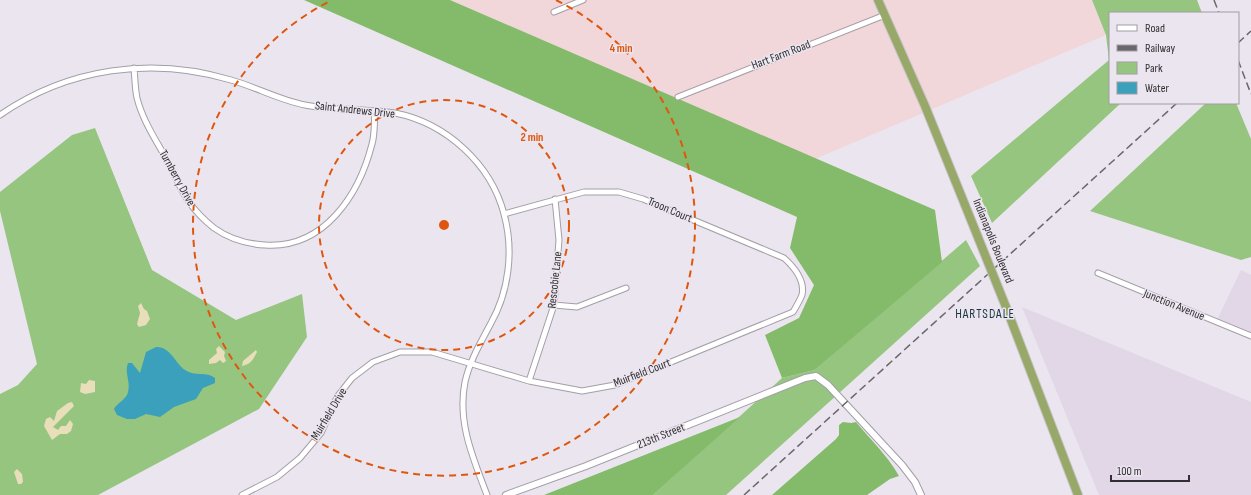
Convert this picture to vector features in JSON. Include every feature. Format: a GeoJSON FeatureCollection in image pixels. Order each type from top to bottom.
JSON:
{"type":"FeatureCollection","features":[{"type":"Feature","properties":{"kind":"highway","name":"Indianapolis Boulevard"},"geometry":{"type":"LineString","coordinates":[[878,0],[925,106],[965,204],[1078,495]]}},
{"type":"Feature","properties":{"kind":"street"},"geometry":{"type":"LineString","coordinates":[[554,12],[583,0]]}},
{"type":"Feature","properties":{"kind":"street","name":"Hart Farm Road"},"geometry":{"type":"LineString","coordinates":[[678,97],[885,15]]}},
{"type":"Feature","properties":{"kind":"street","name":"Turnberry Drive"},"geometry":{"type":"LineString","coordinates":[[134,68],[137,98],[143,115],[188,201],[200,217],[215,228],[233,238],[254,244],[275,246],[298,241],[326,227],[346,205],[356,187],[372,144],[375,111]]}},
{"type":"Feature","properties":{"kind":"street","name":"Saint Andrews Drive"},"geometry":{"type":"LineString","coordinates":[[0,115],[29,96],[67,81],[112,70],[134,68],[174,68],[200,72],[231,80],[304,105],[375,111],[402,115],[420,121],[455,141],[467,151],[485,174],[504,214],[508,236],[509,260],[506,282],[500,303],[471,363],[465,383],[465,428],[474,463],[487,495]]}},
{"type":"Feature","properties":{"kind":"street","name":"Troon Court"},"geometry":{"type":"LineString","coordinates":[[504,214],[584,192],[619,192],[643,199],[784,258],[795,268],[802,286],[802,295],[799,299]]}},
{"type":"Feature","properties":{"kind":"street","name":"Rescobie Lane"},"geometry":{"type":"LineString","coordinates":[[529,381],[554,305],[559,240],[555,199]]}},
{"type":"Feature","properties":{"kind":"street","name":"Junction Avenue"},"geometry":{"type":"LineString","coordinates":[[1098,273],[1251,336]]}},
{"type":"Feature","properties":{"kind":"street"},"geometry":{"type":"LineString","coordinates":[[554,305],[577,307],[626,288]]}},
{"type":"Feature","properties":{"kind":"street","name":"Muirfield Court"},"geometry":{"type":"LineString","coordinates":[[471,363],[529,381],[582,391],[615,384],[793,312],[799,299]]}},
{"type":"Feature","properties":{"kind":"street","name":"Muirfield Drive"},"geometry":{"type":"LineString","coordinates":[[242,495],[277,477],[300,458],[320,433],[337,397],[352,378],[373,362],[400,352],[432,352],[471,363]]}},
{"type":"Feature","properties":{"kind":"street","name":"213th Street"},"geometry":{"type":"LineString","coordinates":[[506,495],[586,466],[805,378],[816,376],[828,385],[902,465],[915,482],[921,495]]}},
{"type":"Feature","properties":{"kind":"shaded area"},"geometry":{"type":"Polygon","coordinates":[[[450,0],[1092,0],[1106,35],[815,159],[450,0]]]}},
{"type":"Feature","properties":{"kind":"shaded area"},"geometry":{"type":"Polygon","coordinates":[[[1241,270],[1251,275],[1251,336],[1216,322],[1241,270]]]}},
{"type":"Feature","properties":{"kind":"shaded area"},"geometry":{"type":"Polygon","coordinates":[[[1022,307],[1251,402],[1251,495],[1099,495],[1022,307]]]}},
{"type":"Feature","properties":{"kind":"green space"},"geometry":{"type":"Polygon","coordinates":[[[304,0],[450,0],[935,210],[942,262],[815,370],[782,378],[765,335],[799,318],[814,285],[790,248],[797,217],[304,0]]]}},
{"type":"Feature","properties":{"kind":"green space"},"geometry":{"type":"Polygon","coordinates":[[[1092,0],[1197,0],[1202,12],[1109,12],[1109,60],[1106,35],[1092,0]]]}},
{"type":"Feature","properties":{"kind":"green space"},"geometry":{"type":"Polygon","coordinates":[[[1109,60],[1109,104],[1120,104],[992,223],[971,176],[1109,60]]]}},
{"type":"Feature","properties":{"kind":"green space"},"geometry":{"type":"Polygon","coordinates":[[[1205,104],[1236,104],[1251,139],[1251,257],[1241,260],[1090,211],[1205,104]]]}},
{"type":"Feature","properties":{"kind":"green space"},"geometry":{"type":"Polygon","coordinates":[[[95,128],[152,270],[236,320],[302,294],[307,337],[259,409],[98,495],[0,495],[0,394],[18,385],[37,364],[0,211],[0,192],[72,135],[95,128]]]}},
{"type":"Feature","properties":{"kind":"green space"},"geometry":{"type":"Polygon","coordinates":[[[966,240],[980,266],[726,495],[653,495],[782,378],[815,370],[966,240]]]}},
{"type":"Feature","properties":{"kind":"green space"},"geometry":{"type":"Polygon","coordinates":[[[740,417],[653,495],[544,495],[740,417]]]}},
{"type":"Feature","properties":{"kind":"green space"},"geometry":{"type":"Polygon","coordinates":[[[843,422],[856,422],[884,454],[899,476],[890,479],[867,495],[772,495],[836,439],[839,435],[839,425],[843,422]]]}},
{"type":"Feature","properties":{"kind":"sand"},"geometry":{"type":"Polygon","coordinates":[[[141,303],[147,311],[150,319],[146,325],[139,327],[137,324],[140,313],[138,306],[141,303]]]}},
{"type":"Feature","properties":{"kind":"sand"},"geometry":{"type":"Polygon","coordinates":[[[219,346],[225,352],[224,356],[226,361],[223,363],[220,360],[216,363],[209,364],[209,360],[217,353],[216,349],[219,346]]]}},
{"type":"Feature","properties":{"kind":"sand"},"geometry":{"type":"Polygon","coordinates":[[[256,350],[257,352],[251,361],[242,366],[243,361],[256,350]]]}},
{"type":"Feature","properties":{"kind":"sand"},"geometry":{"type":"Polygon","coordinates":[[[89,380],[95,381],[95,392],[85,394],[80,392],[81,383],[86,384],[89,380]]]}},
{"type":"Feature","properties":{"kind":"sand"},"geometry":{"type":"Polygon","coordinates":[[[72,402],[74,406],[53,427],[58,430],[61,426],[66,426],[70,420],[73,424],[71,431],[67,434],[60,434],[52,440],[44,426],[46,419],[50,417],[54,421],[57,411],[68,403],[72,402]]]}},
{"type":"Feature","properties":{"kind":"sand"},"geometry":{"type":"Polygon","coordinates":[[[17,469],[22,474],[23,482],[21,484],[18,484],[14,472],[17,469]]]}},
{"type":"Feature","properties":{"kind":"water"},"geometry":{"type":"Polygon","coordinates":[[[156,347],[161,347],[169,352],[185,370],[212,376],[215,378],[215,383],[203,388],[196,399],[174,407],[160,417],[146,414],[135,419],[127,419],[117,415],[114,409],[126,397],[129,388],[127,370],[128,363],[132,363],[140,373],[146,352],[156,347]]]}},
{"type":"Feature","properties":{"kind":"railway"},"geometry":{"type":"LineString","coordinates":[[1214,0],[1219,12]]}},
{"type":"Feature","properties":{"kind":"railway"},"geometry":{"type":"LineString","coordinates":[[1239,42],[1251,31]]}},
{"type":"Feature","properties":{"kind":"railway"},"geometry":{"type":"LineString","coordinates":[[1239,63],[1251,94]]}},
{"type":"Feature","properties":{"kind":"railway"},"geometry":{"type":"LineString","coordinates":[[744,495],[1176,104]]}},
{"type":"Feature","properties":{"kind":"district","name":"HARTSDALE"},"geometry":{"type":"Point","coordinates":[985,314]}}]}
